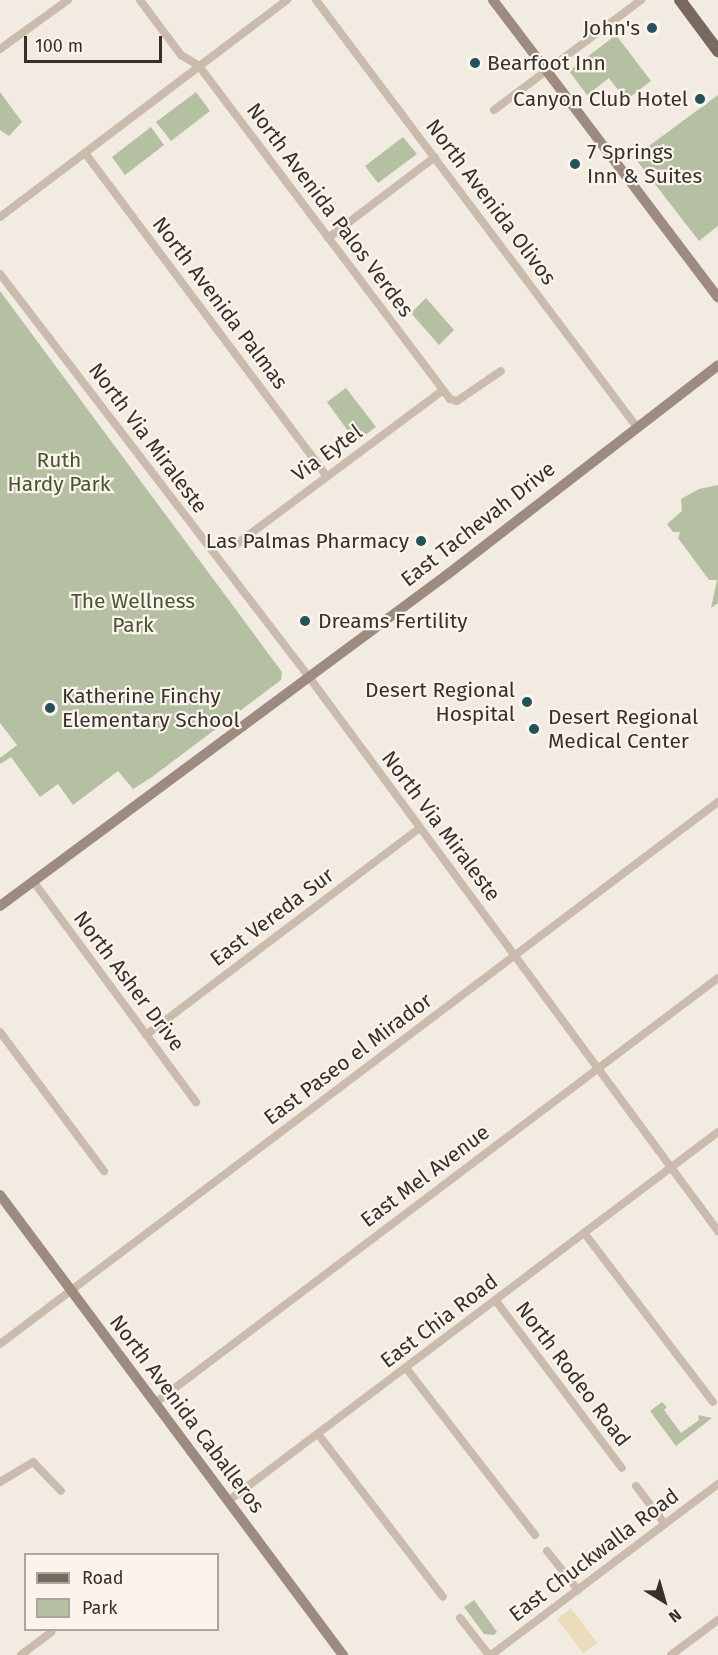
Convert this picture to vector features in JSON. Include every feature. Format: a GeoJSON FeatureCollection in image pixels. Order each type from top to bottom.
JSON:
{"type":"FeatureCollection","features":[{"type":"Feature","properties":{"kind":"main road"},"geometry":{"type":"LineString","coordinates":[[680,0],[718,51]]}},
{"type":"Feature","properties":{"kind":"street"},"geometry":{"type":"LineString","coordinates":[[0,49],[68,0]]}},
{"type":"Feature","properties":{"kind":"street","name":"North Avenida Palos Verdes"},"geometry":{"type":"LineString","coordinates":[[140,0],[181,55],[199,66],[443,390]]}},
{"type":"Feature","properties":{"kind":"street"},"geometry":{"type":"LineString","coordinates":[[0,217],[287,0]]}},
{"type":"Feature","properties":{"kind":"street","name":"North Avenida Olivos"},"geometry":{"type":"LineString","coordinates":[[316,0],[636,426]]}},
{"type":"Feature","properties":{"kind":"street"},"geometry":{"type":"LineString","coordinates":[[493,0],[718,297]]}},
{"type":"Feature","properties":{"kind":"street"},"geometry":{"type":"LineString","coordinates":[[494,110],[641,0]]}},
{"type":"Feature","properties":{"kind":"street"},"geometry":{"type":"LineString","coordinates":[[0,37],[12,40]]}},
{"type":"Feature","properties":{"kind":"street","name":"North Avenida Palmas"},"geometry":{"type":"LineString","coordinates":[[85,153],[327,476]]}},
{"type":"Feature","properties":{"kind":"street"},"geometry":{"type":"LineString","coordinates":[[328,238],[435,157]]}},
{"type":"Feature","properties":{"kind":"street","name":"North Via Miraleste"},"geometry":{"type":"LineString","coordinates":[[0,274],[309,677],[600,1067],[670,1169],[718,1231]]}},
{"type":"Feature","properties":{"kind":"street","name":"East Tachevah Drive"},"geometry":{"type":"LineString","coordinates":[[0,906],[482,548],[636,426],[718,365]]}},
{"type":"Feature","properties":{"kind":"street"},"geometry":{"type":"LineString","coordinates":[[443,390],[450,399],[457,401],[501,371]]}},
{"type":"Feature","properties":{"kind":"street","name":"Via Eytel"},"geometry":{"type":"LineString","coordinates":[[234,546],[443,390]]}},
{"type":"Feature","properties":{"kind":"street","name":"East Paseo el Mirador"},"geometry":{"type":"LineString","coordinates":[[0,1344],[718,802]]}},
{"type":"Feature","properties":{"kind":"street","name":"East Vereda Sur"},"geometry":{"type":"LineString","coordinates":[[146,1035],[420,828]]}},
{"type":"Feature","properties":{"kind":"street","name":"North Asher Drive"},"geometry":{"type":"LineString","coordinates":[[33,881],[196,1102]]}},
{"type":"Feature","properties":{"kind":"street","name":"East Mel Avenue"},"geometry":{"type":"LineString","coordinates":[[155,1403],[718,978]]}},
{"type":"Feature","properties":{"kind":"street"},"geometry":{"type":"LineString","coordinates":[[0,1032],[104,1171]]}},
{"type":"Feature","properties":{"kind":"street","name":"East Chia Road"},"geometry":{"type":"LineString","coordinates":[[228,1501],[718,1132]]}},
{"type":"Feature","properties":{"kind":"street","name":"North Avenida Caballeros"},"geometry":{"type":"LineString","coordinates":[[0,1195],[343,1655]]}},
{"type":"Feature","properties":{"kind":"street"},"geometry":{"type":"LineString","coordinates":[[585,1234],[713,1402]]}},
{"type":"Feature","properties":{"kind":"street","name":"North Rodeo Road"},"geometry":{"type":"LineString","coordinates":[[496,1301],[622,1468]]}},
{"type":"Feature","properties":{"kind":"street"},"geometry":{"type":"LineString","coordinates":[[406,1368],[535,1535]]}},
{"type":"Feature","properties":{"kind":"street"},"geometry":{"type":"LineString","coordinates":[[318,1434],[443,1597]]}},
{"type":"Feature","properties":{"kind":"street"},"geometry":{"type":"LineString","coordinates":[[0,1482],[33,1462],[61,1491]]}},
{"type":"Feature","properties":{"kind":"street","name":"East Chuckwalla Road"},"geometry":{"type":"LineString","coordinates":[[490,1655],[718,1484]]}},
{"type":"Feature","properties":{"kind":"street"},"geometry":{"type":"LineString","coordinates":[[636,1486],[665,1524]]}},
{"type":"Feature","properties":{"kind":"street"},"geometry":{"type":"LineString","coordinates":[[547,1551],[578,1590]]}},
{"type":"Feature","properties":{"kind":"street"},"geometry":{"type":"LineString","coordinates":[[460,1618],[490,1655]]}},
{"type":"Feature","properties":{"kind":"street"},"geometry":{"type":"LineString","coordinates":[[671,1655],[718,1620]]}},
{"type":"Feature","properties":{"kind":"street"},"geometry":{"type":"LineString","coordinates":[[21,1655],[51,1632]]}},
{"type":"Feature","properties":{"kind":"green space"},"geometry":{"type":"Polygon","coordinates":[[[616,35],[651,81],[626,100],[609,78],[587,95],[569,71],[616,35]]]}},
{"type":"Feature","properties":{"kind":"green space"},"geometry":{"type":"Polygon","coordinates":[[[0,92],[22,122],[9,136],[0,130],[0,92]]]}},
{"type":"Feature","properties":{"kind":"green space"},"geometry":{"type":"Polygon","coordinates":[[[196,92],[210,111],[171,141],[156,122],[196,92]]]}},
{"type":"Feature","properties":{"kind":"green space"},"geometry":{"type":"Polygon","coordinates":[[[718,95],[718,226],[699,241],[634,157],[718,95]]]}},
{"type":"Feature","properties":{"kind":"green space"},"geometry":{"type":"Polygon","coordinates":[[[151,127],[164,145],[125,175],[112,157],[151,127]]]}},
{"type":"Feature","properties":{"kind":"green space"},"geometry":{"type":"Polygon","coordinates":[[[403,137],[417,154],[378,183],[365,166],[403,137]]]}},
{"type":"Feature","properties":{"kind":"green space"},"geometry":{"type":"Polygon","coordinates":[[[0,291],[282,672],[281,680],[152,777],[133,789],[118,771],[73,805],[58,784],[40,797],[11,757],[0,764],[0,758],[17,745],[0,723],[0,291]]]}},
{"type":"Feature","properties":{"kind":"green space"},"geometry":{"type":"Polygon","coordinates":[[[426,298],[454,330],[439,345],[411,313],[426,298]]]}},
{"type":"Feature","properties":{"kind":"green space"},"geometry":{"type":"Polygon","coordinates":[[[346,388],[376,427],[356,442],[327,402],[346,388]]]}},
{"type":"Feature","properties":{"kind":"green space"},"geometry":{"type":"Polygon","coordinates":[[[718,485],[718,603],[711,608],[717,580],[709,580],[678,538],[680,532],[673,532],[667,524],[682,511],[681,499],[699,489],[718,485]]]}},
{"type":"Feature","properties":{"kind":"green space"},"geometry":{"type":"Polygon","coordinates":[[[662,1402],[667,1407],[664,1410],[681,1433],[699,1420],[698,1415],[712,1418],[676,1446],[650,1411],[662,1402]]]}},
{"type":"Feature","properties":{"kind":"green space"},"geometry":{"type":"Polygon","coordinates":[[[474,1600],[497,1632],[494,1635],[484,1634],[464,1607],[474,1600]]]}},
{"type":"Feature","properties":{"kind":"sand"},"geometry":{"type":"Polygon","coordinates":[[[571,1608],[597,1643],[583,1653],[557,1619],[571,1608]]]}},
{"type":"Feature","properties":{"kind":"place","name":"John's"},"geometry":{"type":"Point","coordinates":[652,28]}},
{"type":"Feature","properties":{"kind":"place","name":"Bearfoot Inn"},"geometry":{"type":"Point","coordinates":[475,63]}},
{"type":"Feature","properties":{"kind":"place","name":"Canyon Club Hotel"},"geometry":{"type":"Point","coordinates":[700,99]}},
{"type":"Feature","properties":{"kind":"place","name":"7 Springs Inn & Suites"},"geometry":{"type":"Point","coordinates":[575,164]}},
{"type":"Feature","properties":{"kind":"place","name":"Las Palmas Pharmacy"},"geometry":{"type":"Point","coordinates":[421,541]}},
{"type":"Feature","properties":{"kind":"place","name":"Dreams Fertility"},"geometry":{"type":"Point","coordinates":[305,621]}},
{"type":"Feature","properties":{"kind":"place","name":"Desert Regional Hospital"},"geometry":{"type":"Point","coordinates":[527,702]}},
{"type":"Feature","properties":{"kind":"place","name":"Katherine Finchy Elementary School"},"geometry":{"type":"Point","coordinates":[50,708]}},
{"type":"Feature","properties":{"kind":"place","name":"Desert Regional Medical Center"},"geometry":{"type":"Point","coordinates":[534,729]}},
{"type":"Feature","properties":{"kind":"park label","name":"Ruth Hardy Park"},"geometry":{"type":"Point","coordinates":[59,472]}},
{"type":"Feature","properties":{"kind":"park label","name":"The Wellness Park"},"geometry":{"type":"Point","coordinates":[133,613]}}]}
